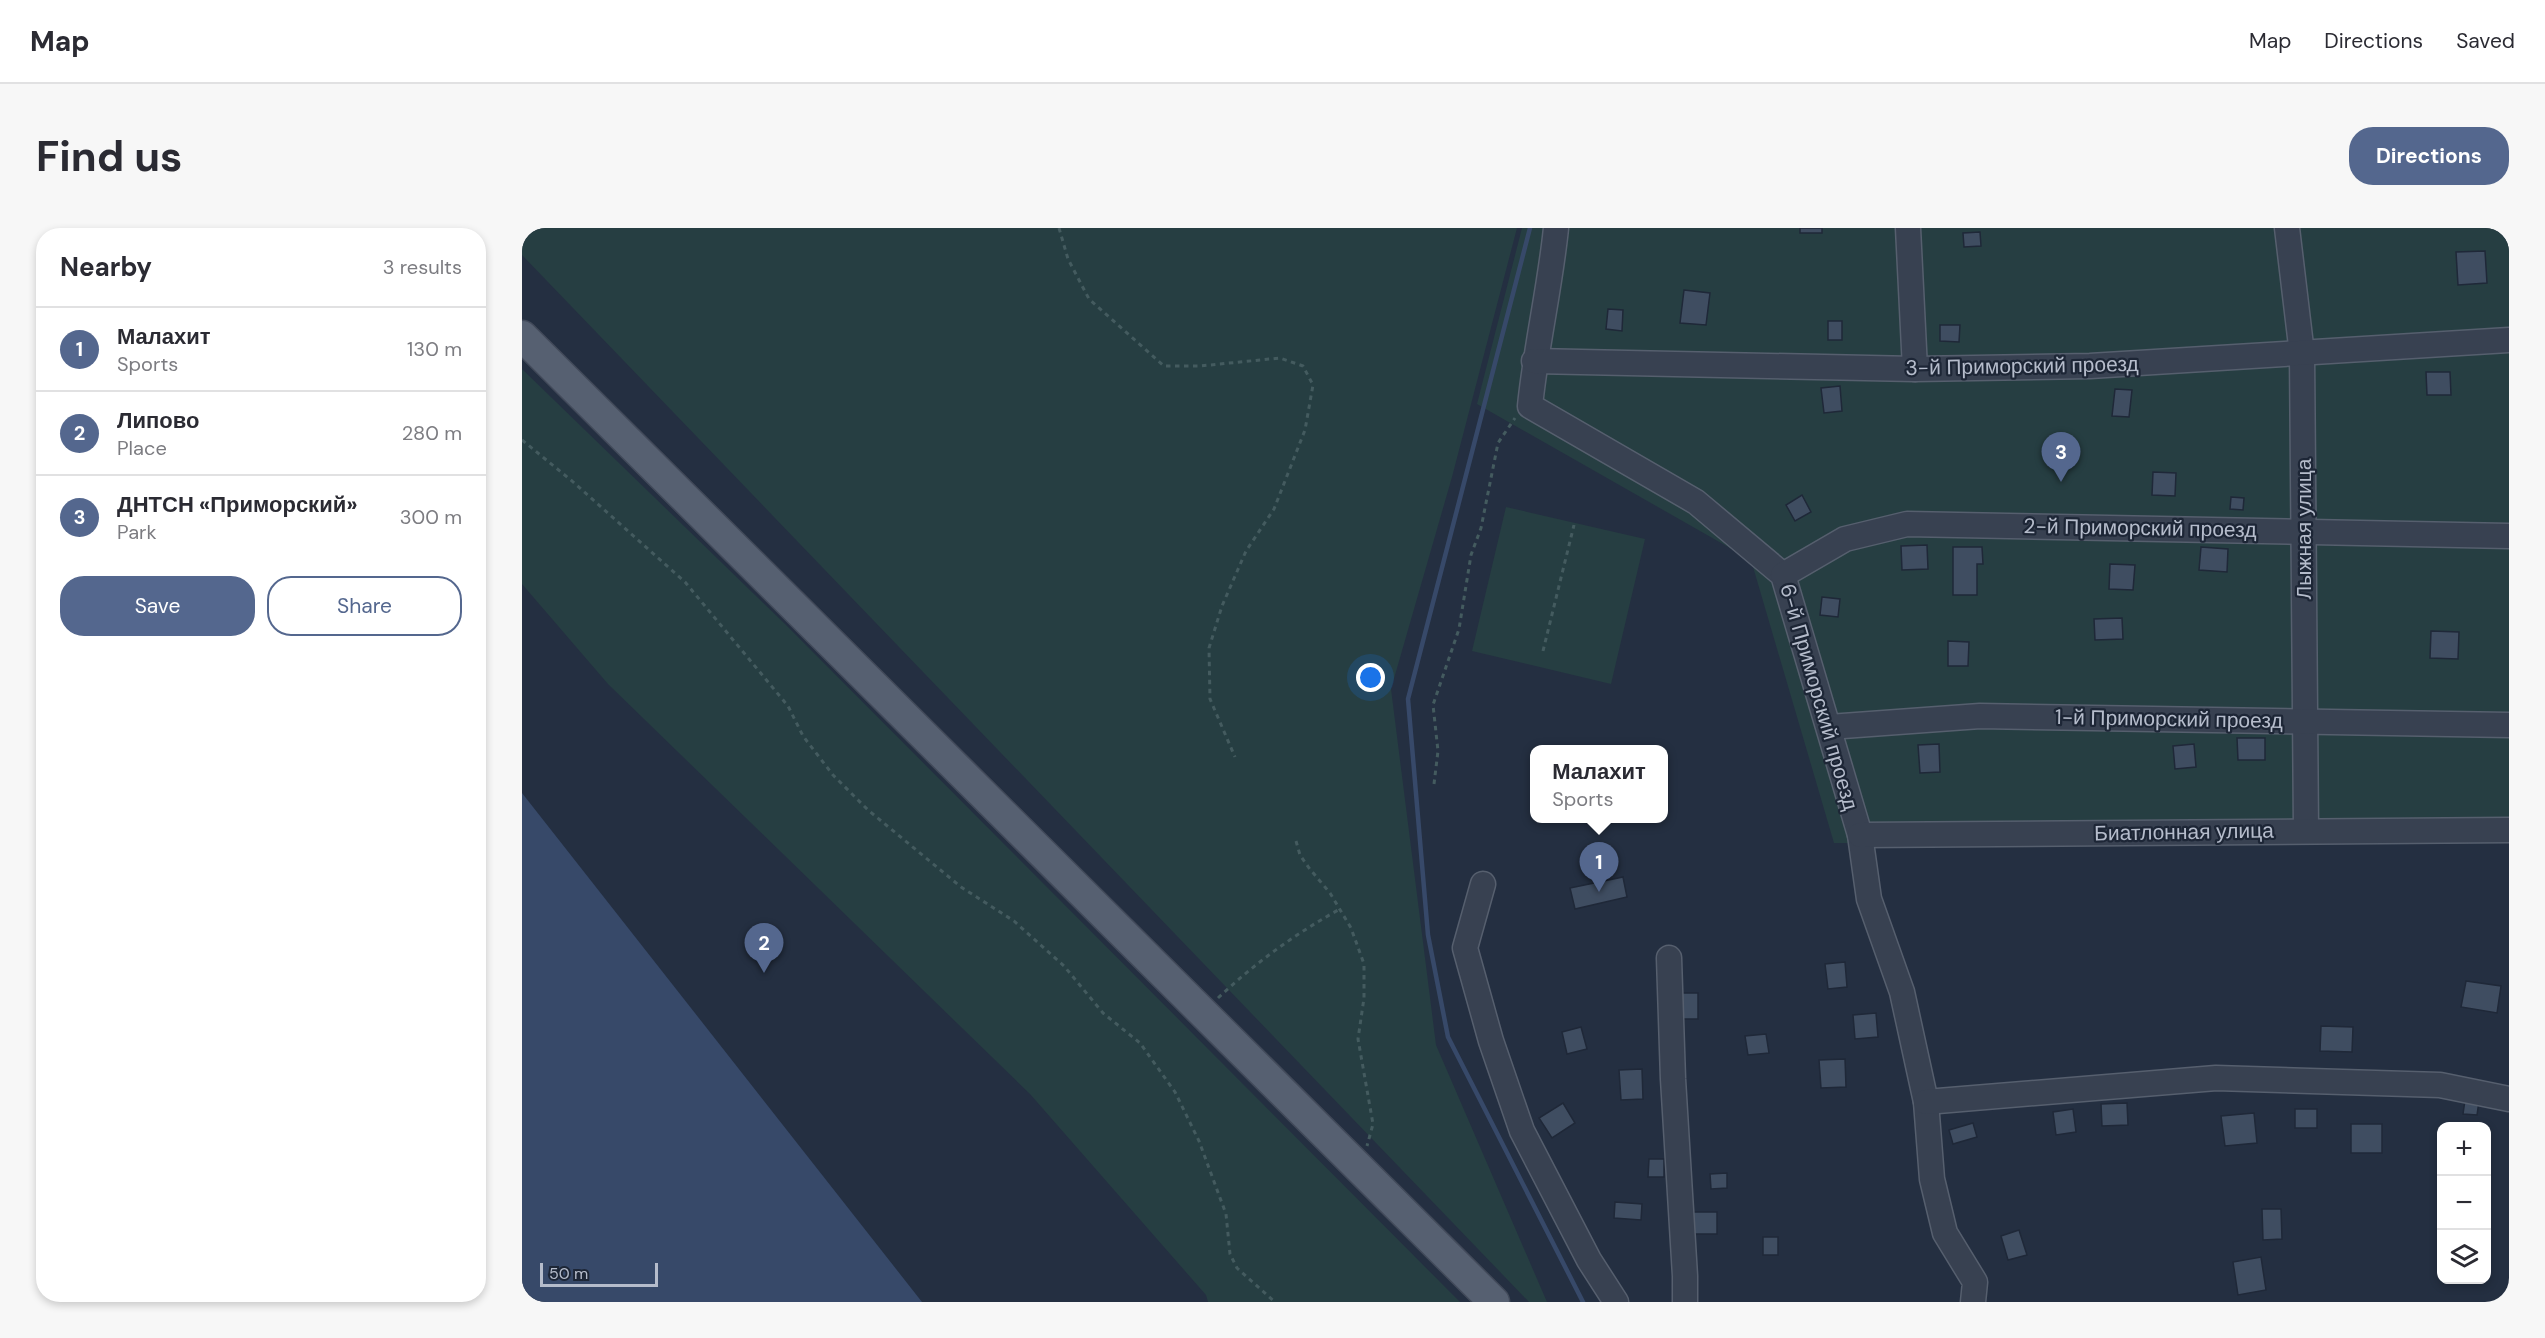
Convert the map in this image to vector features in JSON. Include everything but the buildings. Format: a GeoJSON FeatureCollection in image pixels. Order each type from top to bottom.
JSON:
{"type":"FeatureCollection","features":[{"type":"Feature","properties":{"kind":"main road"},"geometry":{"type":"LineString","coordinates":[[522,336],[1494,1302]]}},
{"type":"Feature","properties":{"kind":"street"},"geometry":{"type":"LineString","coordinates":[[1530,406],[1534,361],[1552,267],[1556,228]]}},
{"type":"Feature","properties":{"kind":"street"},"geometry":{"type":"LineString","coordinates":[[1908,228],[1915,369]]}},
{"type":"Feature","properties":{"kind":"street","name":"Лыжная улица"},"geometry":{"type":"LineString","coordinates":[[2287,228],[2302,354],[2306,831]]}},
{"type":"Feature","properties":{"kind":"street","name":"3-й Приморский проезд"},"geometry":{"type":"LineString","coordinates":[[1534,361],[1915,369],[2090,366],[2509,340]]}},
{"type":"Feature","properties":{"kind":"street","name":"6-й Приморский проезд"},"geometry":{"type":"LineString","coordinates":[[1530,406],[1696,502],[1783,575],[1860,835],[1869,899],[1902,992],[1926,1102],[1932,1179],[1945,1233],[1975,1282],[1973,1302]]}},
{"type":"Feature","properties":{"kind":"street","name":"2-й Приморский проезд"},"geometry":{"type":"LineString","coordinates":[[1783,575],[1845,539],[1907,524],[2509,536]]}},
{"type":"Feature","properties":{"kind":"street","name":"1-й Приморский проезд"},"geometry":{"type":"LineString","coordinates":[[1829,727],[1980,717],[2509,725]]}},
{"type":"Feature","properties":{"kind":"street","name":"Биатлонная улица"},"geometry":{"type":"LineString","coordinates":[[1860,835],[2509,830]]}},
{"type":"Feature","properties":{"kind":"street"},"geometry":{"type":"LineString","coordinates":[[1483,884],[1465,948],[1491,1041],[1522,1131],[1589,1260],[1616,1302]]}},
{"type":"Feature","properties":{"kind":"street"},"geometry":{"type":"LineString","coordinates":[[1669,958],[1685,1302]]}},
{"type":"Feature","properties":{"kind":"street"},"geometry":{"type":"LineString","coordinates":[[1926,1102],[2216,1078],[2440,1085],[2509,1099]]}},
{"type":"Feature","properties":{"kind":"path"},"geometry":{"type":"LineString","coordinates":[[1059,228],[1068,259],[1089,299],[1164,366],[1200,366],[1280,358],[1303,366],[1313,385],[1305,430],[1274,509],[1246,551],[1222,606],[1209,648],[1210,699],[1235,757]]}},
{"type":"Feature","properties":{"kind":"path"},"geometry":{"type":"LineString","coordinates":[[1434,784],[1438,751],[1433,705],[1459,629],[1471,555],[1480,528],[1498,443],[1510,422],[1530,406]]}},
{"type":"Feature","properties":{"kind":"path"},"geometry":{"type":"LineString","coordinates":[[522,440],[626,528],[685,582],[788,706],[803,736],[833,775],[868,810],[961,887],[1014,921],[1064,966],[1103,1013],[1140,1043],[1175,1092],[1199,1141],[1226,1214],[1230,1254],[1237,1268],[1275,1302]]}},
{"type":"Feature","properties":{"kind":"path"},"geometry":{"type":"LineString","coordinates":[[1543,651],[1574,525]]}},
{"type":"Feature","properties":{"kind":"path"},"geometry":{"type":"LineString","coordinates":[[1296,841],[1300,855],[1308,868],[1330,893],[1351,928],[1364,964],[1364,998],[1358,1039],[1373,1124],[1360,1167]]}},
{"type":"Feature","properties":{"kind":"path"},"geometry":{"type":"LineString","coordinates":[[1203,1012],[1251,968],[1302,930],[1340,909]]}},
{"type":"Feature","properties":{"kind":"green space"},"geometry":{"type":"Polygon","coordinates":[[[522,228],[1517,228],[1452,477],[1391,689],[1436,1045],[1547,1302],[1529,1302],[522,255],[522,228]]]}},
{"type":"Feature","properties":{"kind":"green space"},"geometry":{"type":"Polygon","coordinates":[[[1522,228],[2509,228],[2509,841],[1834,843],[1751,560],[1477,404],[1522,228]]]}},
{"type":"Feature","properties":{"kind":"green space"},"geometry":{"type":"Polygon","coordinates":[[[522,369],[785,624],[1460,1302],[1208,1302],[1206,1295],[1030,1094],[608,684],[522,584],[522,369]]]}},
{"type":"Feature","properties":{"kind":"green space"},"geometry":{"type":"Polygon","coordinates":[[[1506,507],[1645,539],[1611,684],[1472,651],[1506,507]]]}},
{"type":"Feature","properties":{"kind":"water"},"geometry":{"type":"Polygon","coordinates":[[[522,793],[922,1302],[522,1302],[522,793]]]}},
{"type":"Feature","properties":{"kind":"waterway"},"geometry":{"type":"LineString","coordinates":[[1530,228],[1408,699],[1428,935],[1448,1037],[1583,1302]]}},
{"type":"Feature","properties":{"kind":"place","name":"ДНТСН «Приморский»"},"geometry":{"type":"Point","coordinates":[2061,482]}},
{"type":"Feature","properties":{"kind":"place","name":"Малахит"},"geometry":{"type":"Point","coordinates":[1599,892]}},
{"type":"Feature","properties":{"kind":"place","name":"Липово"},"geometry":{"type":"Point","coordinates":[764,973]}}]}
